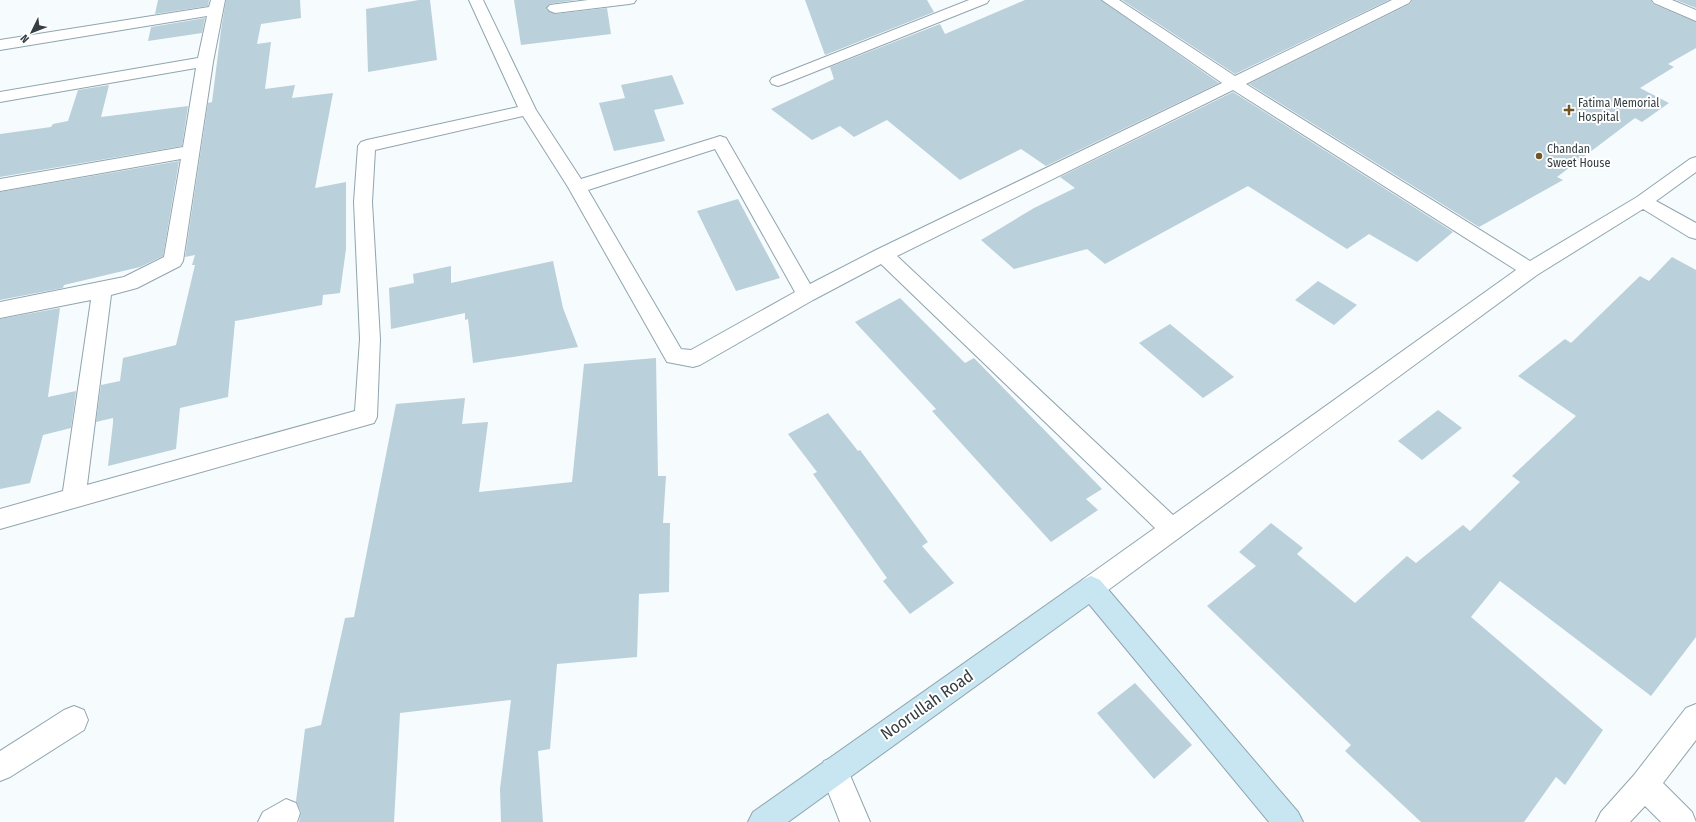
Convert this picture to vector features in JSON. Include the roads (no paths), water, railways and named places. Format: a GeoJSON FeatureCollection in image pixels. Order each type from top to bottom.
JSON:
{"type":"FeatureCollection","features":[{"type":"Feature","properties":{"kind":"main road","name":"Noorullah Road"},"geometry":{"type":"LineString","coordinates":[[763,822],[1091,588]]}},
{"type":"Feature","properties":{"kind":"main road"},"geometry":{"type":"LineString","coordinates":[[1091,588],[1288,822]]}},
{"type":"Feature","properties":{"kind":"street"},"geometry":{"type":"LineString","coordinates":[[476,0],[528,110],[576,187],[674,356],[693,359],[806,295],[883,255],[1404,0]]}},
{"type":"Feature","properties":{"kind":"street"},"geometry":{"type":"LineString","coordinates":[[555,8],[629,0]]}},
{"type":"Feature","properties":{"kind":"street"},"geometry":{"type":"LineString","coordinates":[[778,81],[982,0]]}},
{"type":"Feature","properties":{"kind":"street"},"geometry":{"type":"LineString","coordinates":[[1109,0],[1235,84],[1530,270]]}},
{"type":"Feature","properties":{"kind":"street"},"geometry":{"type":"LineString","coordinates":[[1659,0],[1696,16]]}},
{"type":"Feature","properties":{"kind":"street"},"geometry":{"type":"LineString","coordinates":[[0,45],[217,5],[205,62],[173,261],[130,283],[0,310]]}},
{"type":"Feature","properties":{"kind":"street"},"geometry":{"type":"LineString","coordinates":[[0,97],[205,62]]}},
{"type":"Feature","properties":{"kind":"street"},"geometry":{"type":"LineString","coordinates":[[0,519],[366,417],[370,339],[363,202],[367,146],[528,110]]}},
{"type":"Feature","properties":{"kind":"street"},"geometry":{"type":"LineString","coordinates":[[576,187],[720,142],[806,295]]}},
{"type":"Feature","properties":{"kind":"street"},"geometry":{"type":"LineString","coordinates":[[0,185],[192,150]]}},
{"type":"Feature","properties":{"kind":"street"},"geometry":{"type":"LineString","coordinates":[[1091,588],[1530,270],[1643,201],[1696,163]]}},
{"type":"Feature","properties":{"kind":"street"},"geometry":{"type":"LineString","coordinates":[[1643,201],[1696,232]]}},
{"type":"Feature","properties":{"kind":"street"},"geometry":{"type":"LineString","coordinates":[[883,255],[1172,529]]}},
{"type":"Feature","properties":{"kind":"street"},"geometry":{"type":"LineString","coordinates":[[74,498],[102,290]]}},
{"type":"Feature","properties":{"kind":"street"},"geometry":{"type":"LineString","coordinates":[[1611,822],[1644,785],[1696,718]]}},
{"type":"Feature","properties":{"kind":"street"},"geometry":{"type":"LineString","coordinates":[[0,767],[74,720]]}},
{"type":"Feature","properties":{"kind":"street"},"geometry":{"type":"LineString","coordinates":[[834,771],[856,822]]}},
{"type":"Feature","properties":{"kind":"street"},"geometry":{"type":"LineString","coordinates":[[1644,785],[1682,822]]}},
{"type":"Feature","properties":{"kind":"place","name":"Fatima Memorial Hospital"},"geometry":{"type":"Point","coordinates":[1569,110]}},
{"type":"Feature","properties":{"kind":"place","name":"Chandan Sweet House"},"geometry":{"type":"Point","coordinates":[1539,156]}}]}
